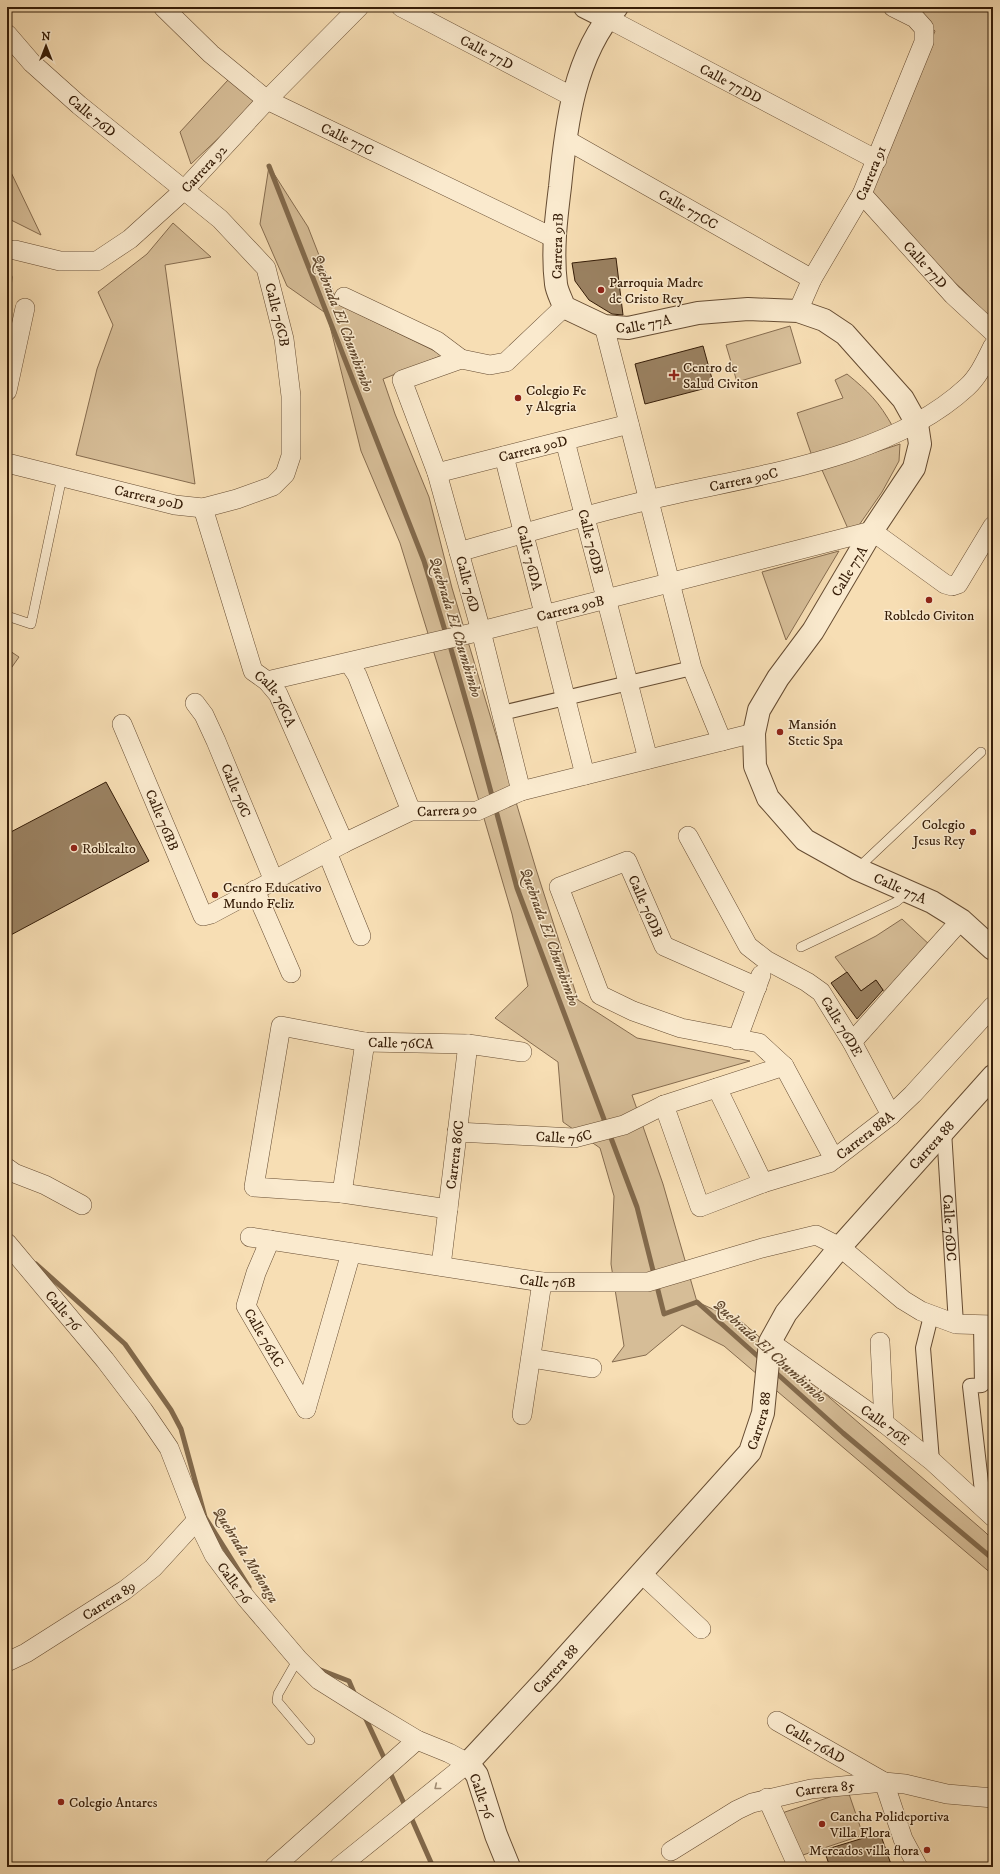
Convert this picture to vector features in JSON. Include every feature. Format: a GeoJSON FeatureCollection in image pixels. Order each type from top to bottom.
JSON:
{"type":"FeatureCollection","features":[{"type":"Feature","properties":{"kind":"street","name":"Calle 77C"},"geometry":{"type":"LineString","coordinates":[[163,7],[211,54],[267,100],[554,238]]}},
{"type":"Feature","properties":{"kind":"street","name":"Carrera 92"},"geometry":{"type":"LineString","coordinates":[[15,250],[60,261],[97,261],[130,239],[183,191],[267,100],[359,7]]}},
{"type":"Feature","properties":{"kind":"street","name":"Calle 77D"},"geometry":{"type":"LineString","coordinates":[[401,7],[573,96]]}},
{"type":"Feature","properties":{"kind":"street","name":"Calle 77DD"},"geometry":{"type":"LineString","coordinates":[[585,7],[612,13],[877,160]]}},
{"type":"Feature","properties":{"kind":"street","name":"Carrera 91"},"geometry":{"type":"LineString","coordinates":[[798,311],[812,279],[862,194],[924,42],[924,28],[915,18],[893,7]]}},
{"type":"Feature","properties":{"kind":"street","name":"Carrera 91B"},"geometry":{"type":"LineString","coordinates":[[564,307],[556,286],[554,238],[565,139],[573,96],[586,56],[612,13]]}},
{"type":"Feature","properties":{"kind":"street","name":"Calle 76D"},"geometry":{"type":"LineString","coordinates":[[7,34],[32,63],[79,105],[183,191]]}},
{"type":"Feature","properties":{"kind":"street","name":"Calle 77CC"},"geometry":{"type":"LineString","coordinates":[[565,139],[812,279]]}},
{"type":"Feature","properties":{"kind":"street","name":"Calle 76CB"},"geometry":{"type":"LineString","coordinates":[[183,191],[220,219],[266,268],[284,339],[291,396],[291,456],[285,474]]}},
{"type":"Feature","properties":{"kind":"street","name":"Calle 77D"},"geometry":{"type":"LineString","coordinates":[[862,194],[953,295],[993,332]]}},
{"type":"Feature","properties":{"kind":"street"},"geometry":{"type":"LineString","coordinates":[[344,297],[437,341],[461,359],[490,365],[506,362],[564,307]]}},
{"type":"Feature","properties":{"kind":"street","name":"Calle 77A"},"geometry":{"type":"LineString","coordinates":[[564,307],[604,326],[628,328],[698,313],[748,309],[798,311],[824,320],[845,334],[903,399],[917,424],[920,444],[914,468],[872,531],[813,631],[778,678],[759,710],[754,734],[755,766],[768,798],[805,840],[857,869],[932,902],[961,920],[993,949]]}},
{"type":"Feature","properties":{"kind":"street"},"geometry":{"type":"LineString","coordinates":[[7,391],[25,308]]}},
{"type":"Feature","properties":{"kind":"street","name":"Calle 77A"},"geometry":{"type":"LineString","coordinates":[[604,326],[692,668],[722,741]]}},
{"type":"Feature","properties":{"kind":"street","name":"Carrera 90C"},"geometry":{"type":"LineString","coordinates":[[459,552],[648,500],[833,458],[917,424],[967,386],[983,366],[993,346]]}},
{"type":"Feature","properties":{"kind":"street","name":"Calle 76D"},"geometry":{"type":"LineString","coordinates":[[461,359],[402,380],[437,473],[481,631],[521,791]]}},
{"type":"Feature","properties":{"kind":"street","name":"Carrera 90D"},"geometry":{"type":"LineString","coordinates":[[437,473],[629,424]]}},
{"type":"Feature","properties":{"kind":"street","name":"Calle 76DB"},"geometry":{"type":"LineString","coordinates":[[565,440],[648,759]]}},
{"type":"Feature","properties":{"kind":"street","name":"Calle 76DA"},"geometry":{"type":"LineString","coordinates":[[504,456],[585,775]]}},
{"type":"Feature","properties":{"kind":"street","name":"Carrera 90D"},"geometry":{"type":"LineString","coordinates":[[7,463],[175,505],[203,508],[237,499],[273,486],[285,474]]}},
{"type":"Feature","properties":{"kind":"street","name":"Calle 76CA"},"geometry":{"type":"LineString","coordinates":[[203,508],[253,671],[267,681],[278,694],[344,843]]}},
{"type":"Feature","properties":{"kind":"street"},"geometry":{"type":"LineString","coordinates":[[872,531],[945,584],[952,586],[958,584],[993,526]]}},
{"type":"Feature","properties":{"kind":"street","name":"Carrera 90B"},"geometry":{"type":"LineString","coordinates":[[267,681],[481,631],[872,531]]}},
{"type":"Feature","properties":{"kind":"street"},"geometry":{"type":"LineString","coordinates":[[349,663],[357,675],[411,811]]}},
{"type":"Feature","properties":{"kind":"street"},"geometry":{"type":"LineString","coordinates":[[502,713],[692,668]]}},
{"type":"Feature","properties":{"kind":"street","name":"Calle 76C"},"geometry":{"type":"LineString","coordinates":[[195,703],[204,715],[216,741],[274,881]]}},
{"type":"Feature","properties":{"kind":"street","name":"Calle 76BB"},"geometry":{"type":"LineString","coordinates":[[122,724],[203,916]]}},
{"type":"Feature","properties":{"kind":"street","name":"Carrera 90"},"geometry":{"type":"LineString","coordinates":[[203,916],[274,881],[344,843],[411,811],[477,811],[521,791],[754,734]]}},
{"type":"Feature","properties":{"kind":"street","name":"Calle 76DE"},"geometry":{"type":"LineString","coordinates":[[688,836],[748,946],[766,960],[807,982],[820,992],[852,1042],[891,1115]]}},
{"type":"Feature","properties":{"kind":"street"},"geometry":{"type":"LineString","coordinates":[[327,852],[361,936]]}},
{"type":"Feature","properties":{"kind":"street","name":"Calle 76DB"},"geometry":{"type":"LineString","coordinates":[[737,1040],[681,1028],[633,1011],[600,995],[559,887],[627,861],[664,946],[757,987]]}},
{"type":"Feature","properties":{"kind":"street"},"geometry":{"type":"LineString","coordinates":[[255,890],[291,973]]}},
{"type":"Feature","properties":{"kind":"street"},"geometry":{"type":"LineString","coordinates":[[852,1042],[961,920]]}},
{"type":"Feature","properties":{"kind":"street"},"geometry":{"type":"LineString","coordinates":[[766,960],[737,1040],[760,1043],[784,1066],[834,1159]]}},
{"type":"Feature","properties":{"kind":"street","name":"Carrera 88A"},"geometry":{"type":"LineString","coordinates":[[664,1105],[700,1207],[763,1183],[829,1163],[891,1115],[913,1094],[993,1006]]}},
{"type":"Feature","properties":{"kind":"street","name":"Calle 76CA"},"geometry":{"type":"LineString","coordinates":[[342,1193],[254,1187],[281,1026],[365,1042],[468,1044],[522,1052]]}},
{"type":"Feature","properties":{"kind":"street"},"geometry":{"type":"LineString","coordinates":[[365,1042],[342,1193],[448,1209]]}},
{"type":"Feature","properties":{"kind":"street","name":"Carrera 86C"},"geometry":{"type":"LineString","coordinates":[[441,1266],[468,1044]]}},
{"type":"Feature","properties":{"kind":"street","name":"Calle 76C"},"geometry":{"type":"LineString","coordinates":[[457,1132],[574,1138],[624,1125],[664,1105],[784,1066]]}},
{"type":"Feature","properties":{"kind":"street","name":"Carrera 88"},"geometry":{"type":"LineString","coordinates":[[468,1763],[548,1677],[750,1452],[762,1412],[768,1358],[786,1313],[840,1248],[993,1076]]}},
{"type":"Feature","properties":{"kind":"street"},"geometry":{"type":"LineString","coordinates":[[717,1088],[763,1183]]}},
{"type":"Feature","properties":{"kind":"street","name":"Calle 76DC"},"geometry":{"type":"LineString","coordinates":[[944,1131],[956,1324]]}},
{"type":"Feature","properties":{"kind":"street"},"geometry":{"type":"LineString","coordinates":[[7,1168],[45,1185],[82,1205]]}},
{"type":"Feature","properties":{"kind":"street","name":"Calle 76B"},"geometry":{"type":"LineString","coordinates":[[250,1237],[542,1282],[648,1282],[762,1248],[816,1235],[840,1248],[903,1300],[931,1316],[956,1324],[987,1325]]}},
{"type":"Feature","properties":{"kind":"street","name":"Calle 76AC"},"geometry":{"type":"LineString","coordinates":[[270,1240],[256,1273],[246,1306],[306,1410],[351,1252]]}},
{"type":"Feature","properties":{"kind":"street","name":"Calle 76"},"geometry":{"type":"LineString","coordinates":[[7,1243],[104,1360],[169,1448],[197,1520],[214,1555],[246,1598],[298,1659],[319,1680],[417,1740],[449,1753],[468,1763],[477,1775],[496,1835],[509,1867]]}},
{"type":"Feature","properties":{"kind":"street"},"geometry":{"type":"LineString","coordinates":[[522,1415],[542,1282]]}},
{"type":"Feature","properties":{"kind":"street"},"geometry":{"type":"LineString","coordinates":[[931,1316],[924,1348],[932,1461]]}},
{"type":"Feature","properties":{"kind":"street"},"geometry":{"type":"LineString","coordinates":[[987,1325],[982,1385],[970,1386],[988,1513]]}},
{"type":"Feature","properties":{"kind":"street"},"geometry":{"type":"LineString","coordinates":[[880,1342],[884,1423]]}},
{"type":"Feature","properties":{"kind":"street"},"geometry":{"type":"LineString","coordinates":[[531,1358],[592,1368]]}},
{"type":"Feature","properties":{"kind":"street","name":"Calle 76E"},"geometry":{"type":"LineString","coordinates":[[768,1358],[884,1423],[932,1461],[988,1513]]}},
{"type":"Feature","properties":{"kind":"street","name":"Carrera 89"},"geometry":{"type":"LineString","coordinates":[[7,1662],[26,1653],[126,1590],[152,1568],[197,1520]]}},
{"type":"Feature","properties":{"kind":"street"},"geometry":{"type":"LineString","coordinates":[[641,1572],[701,1629]]}},
{"type":"Feature","properties":{"kind":"street","name":"Calle 76AD"},"geometry":{"type":"LineString","coordinates":[[777,1721],[884,1782]]}},
{"type":"Feature","properties":{"kind":"street"},"geometry":{"type":"LineString","coordinates":[[274,1867],[417,1740]]}},
{"type":"Feature","properties":{"kind":"street"},"geometry":{"type":"LineString","coordinates":[[339,1867],[468,1763]]}},
{"type":"Feature","properties":{"kind":"street"},"geometry":{"type":"LineString","coordinates":[[884,1782],[903,1839],[918,1867]]}},
{"type":"Feature","properties":{"kind":"street","name":"Carrera 85"},"geometry":{"type":"LineString","coordinates":[[671,1851],[737,1810],[767,1798],[833,1786],[884,1782],[905,1784],[947,1794],[993,1798]]}},
{"type":"Feature","properties":{"kind":"street"},"geometry":{"type":"LineString","coordinates":[[767,1798],[798,1867]]}},
{"type":"Feature","properties":{"kind":"street"},"geometry":{"type":"LineString","coordinates":[[903,1839],[903,1867]]}},
{"type":"Feature","properties":{"kind":"lane"},"geometry":{"type":"LineString","coordinates":[[7,616],[31,624],[62,477]]}},
{"type":"Feature","properties":{"kind":"lane"},"geometry":{"type":"LineString","coordinates":[[857,869],[981,752]]}},
{"type":"Feature","properties":{"kind":"lane"},"geometry":{"type":"LineString","coordinates":[[801,947],[896,902],[908,892]]}},
{"type":"Feature","properties":{"kind":"lane"},"geometry":{"type":"LineString","coordinates":[[298,1659],[278,1694],[277,1701],[310,1740]]}},
{"type":"Feature","properties":{"kind":"shaded area"},"geometry":{"type":"Polygon","coordinates":[[[917,7],[993,7],[993,321],[962,289],[932,263],[872,192],[935,31],[915,10],[917,7]]]}},
{"type":"Feature","properties":{"kind":"shaded area"},"geometry":{"type":"Polygon","coordinates":[[[228,80],[258,101],[191,164],[180,132],[228,80]]]}},
{"type":"Feature","properties":{"kind":"shaded area"},"geometry":{"type":"Polygon","coordinates":[[[7,164],[41,235],[7,218],[7,164]]]}},
{"type":"Feature","properties":{"kind":"shaded area"},"geometry":{"type":"Polygon","coordinates":[[[269,166],[308,227],[338,304],[443,355],[383,379],[395,414],[429,497],[452,588],[536,869],[578,1000],[637,1038],[750,1061],[632,1095],[663,1184],[697,1302],[742,1322],[985,1532],[993,1540],[993,1575],[724,1346],[682,1325],[646,1355],[612,1362],[624,1346],[611,1264],[614,1196],[600,1148],[563,1122],[558,1062],[495,1018],[528,986],[512,914],[464,750],[400,543],[361,451],[327,314],[287,286],[260,224],[269,166]]]}},
{"type":"Feature","properties":{"kind":"shaded area"},"geometry":{"type":"Polygon","coordinates":[[[173,223],[211,257],[165,265],[195,484],[76,455],[97,369],[113,325],[98,292],[147,254],[173,223]]]}},
{"type":"Feature","properties":{"kind":"shaded area"},"geometry":{"type":"Polygon","coordinates":[[[7,260],[12,277],[7,337],[7,260]]]}},
{"type":"Feature","properties":{"kind":"shaded area"},"geometry":{"type":"Polygon","coordinates":[[[790,326],[801,363],[737,382],[726,345],[790,326]]]}},
{"type":"Feature","properties":{"kind":"shaded area"},"geometry":{"type":"Polygon","coordinates":[[[847,374],[862,386],[873,398],[893,427],[812,456],[797,413],[843,398],[835,380],[847,374]]]}},
{"type":"Feature","properties":{"kind":"shaded area"},"geometry":{"type":"Polygon","coordinates":[[[900,444],[899,461],[882,492],[857,528],[849,531],[822,470],[900,444]]]}},
{"type":"Feature","properties":{"kind":"shaded area"},"geometry":{"type":"Polygon","coordinates":[[[839,551],[786,640],[762,572],[839,551]]]}},
{"type":"Feature","properties":{"kind":"shaded area"},"geometry":{"type":"Polygon","coordinates":[[[7,649],[19,657],[7,674],[7,649]]]}},
{"type":"Feature","properties":{"kind":"shaded area"},"geometry":{"type":"Polygon","coordinates":[[[902,919],[932,947],[888,997],[876,980],[861,991],[835,957],[876,936],[902,919]]]}},
{"type":"Feature","properties":{"kind":"shaded area","name":"Cancha Polideportiva Villa Flora"},"geometry":{"type":"Polygon","coordinates":[[[848,1791],[863,1835],[797,1857],[782,1813],[848,1791]]]}},
{"type":"Feature","properties":{"kind":"building","name":"Parroquia Madre de Cristo Rey"},"geometry":{"type":"Polygon","coordinates":[[[616,258],[623,315],[612,314],[589,300],[575,281],[572,263],[616,258]]]}},
{"type":"Feature","properties":{"kind":"building","name":"Centro de Salud Civiton"},"geometry":{"type":"Polygon","coordinates":[[[703,346],[714,386],[645,404],[635,364],[703,346]]]}},
{"type":"Feature","properties":{"kind":"building","name":"Roblealto"},"geometry":{"type":"Polygon","coordinates":[[[106,782],[149,861],[7,937],[7,834],[106,782]]]}},
{"type":"Feature","properties":{"kind":"building"},"geometry":{"type":"Polygon","coordinates":[[[847,972],[861,991],[876,980],[883,990],[857,1019],[831,983],[847,972]]]}},
{"type":"Feature","properties":{"kind":"building"},"geometry":{"type":"Polygon","coordinates":[[[880,1833],[892,1867],[830,1867],[824,1850],[880,1833]]]}},
{"type":"Feature","properties":{"kind":"waterway","name":"Quebrada El Chumbimbo"},"geometry":{"type":"LineString","coordinates":[[269,166],[424,561],[446,634]]}},
{"type":"Feature","properties":{"kind":"waterway","name":"Quebrada El Chumbimbo"},"geometry":{"type":"LineString","coordinates":[[449,642],[517,888],[637,1207],[664,1314],[697,1302],[762,1360]]}},
{"type":"Feature","properties":{"kind":"waterway","name":"Quebrada Moñonga"},"geometry":{"type":"LineString","coordinates":[[36,1264],[125,1344],[171,1410],[181,1429],[205,1517],[249,1587]]}},
{"type":"Feature","properties":{"kind":"waterway","name":"Quebrada El Chumbimbo"},"geometry":{"type":"LineString","coordinates":[[774,1371],[843,1433],[993,1559]]}},
{"type":"Feature","properties":{"kind":"waterway","name":"Quebrada Moñonga"},"geometry":{"type":"LineString","coordinates":[[318,1669],[349,1681],[355,1695]]}},
{"type":"Feature","properties":{"kind":"waterway","name":"Quebrada Moñonga"},"geometry":{"type":"LineString","coordinates":[[364,1715],[386,1762]]}},
{"type":"Feature","properties":{"kind":"waterway","name":"Quebrada Moñonga"},"geometry":{"type":"LineString","coordinates":[[389,1770],[406,1808]]}},
{"type":"Feature","properties":{"kind":"waterway","name":"Quebrada Moñonga"},"geometry":{"type":"LineString","coordinates":[[410,1815],[433,1867]]}},
{"type":"Feature","properties":{"kind":"place","name":"Parroquia Madre de Cristo Rey"},"geometry":{"type":"Point","coordinates":[601,290]}},
{"type":"Feature","properties":{"kind":"place","name":"Centro de Salud Civiton"},"geometry":{"type":"Point","coordinates":[674,375]}},
{"type":"Feature","properties":{"kind":"place","name":"Colegio Fe y Alegria"},"geometry":{"type":"Point","coordinates":[518,398]}},
{"type":"Feature","properties":{"kind":"place","name":"Robledo Civiton"},"geometry":{"type":"Point","coordinates":[929,600]}},
{"type":"Feature","properties":{"kind":"place","name":"Mansión Stetic Spa"},"geometry":{"type":"Point","coordinates":[780,732]}},
{"type":"Feature","properties":{"kind":"place","name":"Colegio Jesus Rey"},"geometry":{"type":"Point","coordinates":[973,832]}},
{"type":"Feature","properties":{"kind":"place","name":"Roblealto"},"geometry":{"type":"Point","coordinates":[74,848]}},
{"type":"Feature","properties":{"kind":"place","name":"Centro Educativo Mundo Feliz"},"geometry":{"type":"Point","coordinates":[215,895]}},
{"type":"Feature","properties":{"kind":"place","name":"Colegio Antares"},"geometry":{"type":"Point","coordinates":[61,1802]}},
{"type":"Feature","properties":{"kind":"place","name":"Cancha Polideportiva Villa Flora"},"geometry":{"type":"Point","coordinates":[822,1824]}},
{"type":"Feature","properties":{"kind":"place","name":"Mercados villa flora"},"geometry":{"type":"Point","coordinates":[927,1850]}}]}
